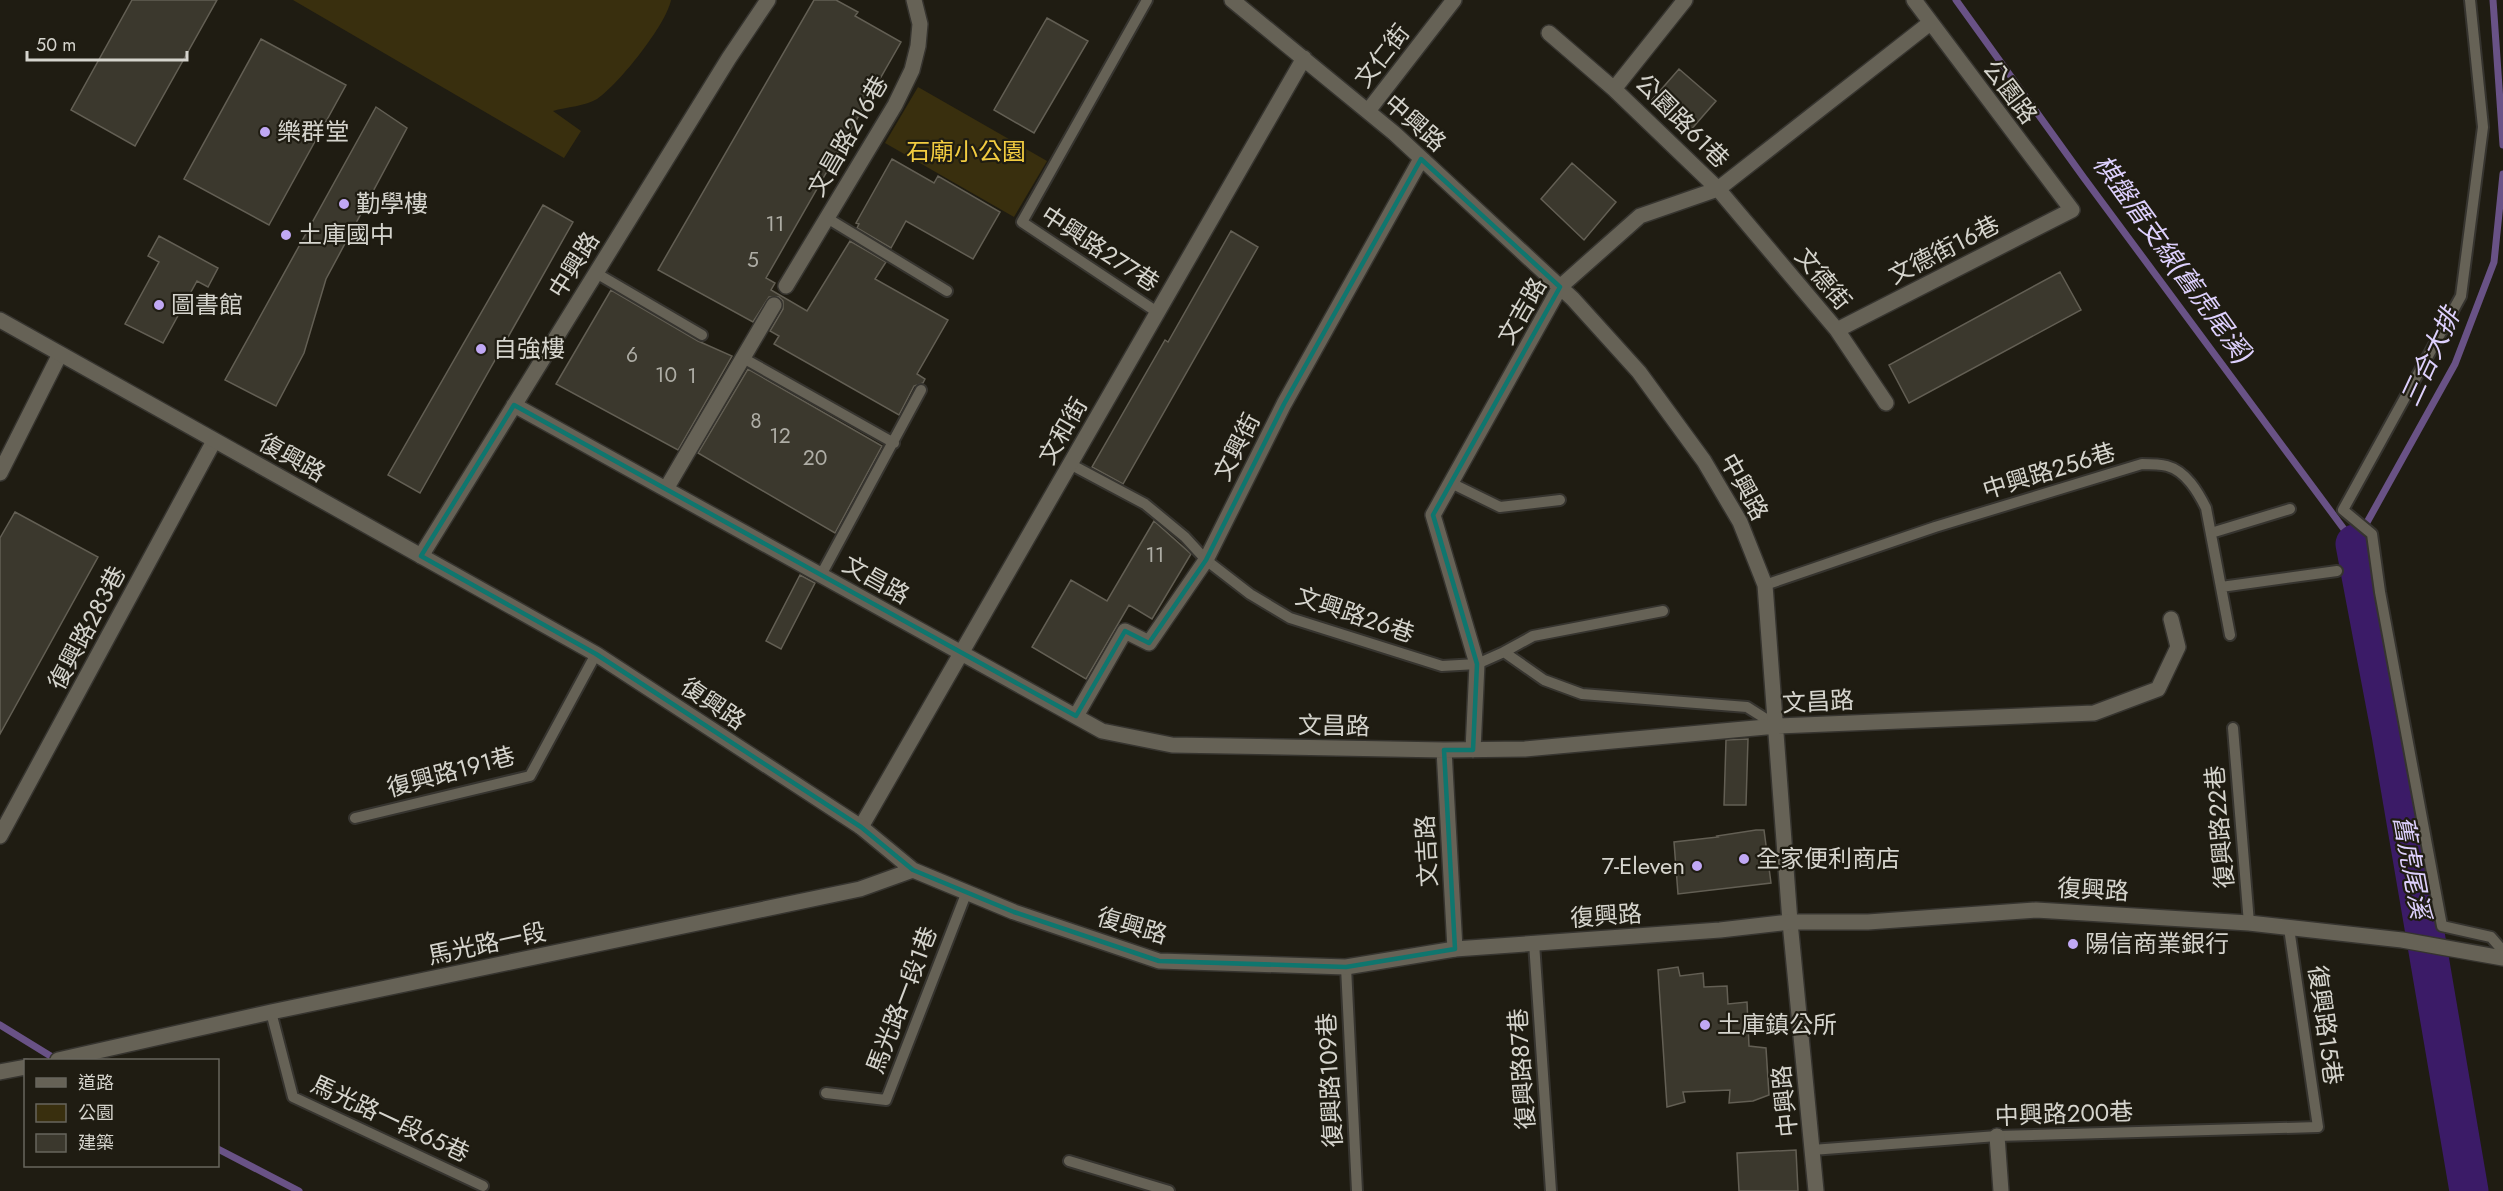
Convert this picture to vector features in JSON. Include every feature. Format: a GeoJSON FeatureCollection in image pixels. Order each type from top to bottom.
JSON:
{"type":"FeatureCollection","features":[{"type":"Feature","properties":{"kind":"street","name":"中興路"},"geometry":{"type":"LineString","coordinates":[[421,556],[729,58],[768,0]]}},
{"type":"Feature","properties":{"kind":"street","name":"文昌路216巷"},"geometry":{"type":"LineString","coordinates":[[786,286],[895,105],[912,70],[920,24],[914,0]]}},
{"type":"Feature","properties":{"kind":"street","name":"中興路"},"geometry":{"type":"LineString","coordinates":[[1232,0],[1250,5],[1304,58],[1368,111],[1560,286],[1639,372],[1704,460],[1740,522],[1765,585],[1790,922],[1816,1191]]}},
{"type":"Feature","properties":{"kind":"street","name":"文仁街"},"geometry":{"type":"LineString","coordinates":[[1368,111],[1454,0]]}},
{"type":"Feature","properties":{"kind":"street","name":"公園路61巷"},"geometry":{"type":"LineString","coordinates":[[1685,0],[1614,89],[1718,189]]}},
{"type":"Feature","properties":{"kind":"street","name":"公園路"},"geometry":{"type":"LineString","coordinates":[[1914,0],[2072,210]]}},
{"type":"Feature","properties":{"kind":"street","name":"文吉路"},"geometry":{"type":"LineString","coordinates":[[1473,750],[1477,663],[1433,515],[1560,286],[1640,216],[1718,189],[1930,23]]}},
{"type":"Feature","properties":{"kind":"street"},"geometry":{"type":"LineString","coordinates":[[1549,33],[1614,89]]}},
{"type":"Feature","properties":{"kind":"street","name":"文和街"},"geometry":{"type":"LineString","coordinates":[[861,827],[1304,58]]}},
{"type":"Feature","properties":{"kind":"street","name":"文興街"},"geometry":{"type":"LineString","coordinates":[[1076,716],[1125,631],[1149,643],[1206,560],[1284,404],[1421,159]]}},
{"type":"Feature","properties":{"kind":"street","name":"文德街"},"geometry":{"type":"LineString","coordinates":[[1718,189],[1837,330],[1886,403]]}},
{"type":"Feature","properties":{"kind":"street","name":"文德街16巷"},"geometry":{"type":"LineString","coordinates":[[1837,330],[2072,210]]}},
{"type":"Feature","properties":{"kind":"street"},"geometry":{"type":"LineString","coordinates":[[666,489],[774,305]]}},
{"type":"Feature","properties":{"kind":"street","name":"復興路"},"geometry":{"type":"LineString","coordinates":[[0,320],[596,654],[861,827],[913,870],[966,894],[1159,961],[1346,967],[1455,949],[1720,930],[1790,922],[1868,922],[2036,910],[2249,923],[2402,940],[2503,958]]}},
{"type":"Feature","properties":{"kind":"street"},"geometry":{"type":"LineString","coordinates":[[0,472],[60,354]]}},
{"type":"Feature","properties":{"kind":"street","name":"文昌路"},"geometry":{"type":"LineString","coordinates":[[514,405],[1102,731],[1172,745],[1444,750],[1525,749],[1777,726],[2094,713],[2158,688],[2178,647],[2170,619]]}},
{"type":"Feature","properties":{"kind":"street","name":"復興路283巷"},"geometry":{"type":"LineString","coordinates":[[0,836],[214,441]]}},
{"type":"Feature","properties":{"kind":"street","name":"文吉路"},"geometry":{"type":"LineString","coordinates":[[1444,750],[1455,949]]}},
{"type":"Feature","properties":{"kind":"street","name":"馬光路一段"},"geometry":{"type":"LineString","coordinates":[[64,1059],[271,1012],[860,889],[913,870]]}},
{"type":"Feature","properties":{"kind":"street"},"geometry":{"type":"LineString","coordinates":[[0,1072],[24,1067]]}},
{"type":"Feature","properties":{"kind":"street"},"geometry":{"type":"LineString","coordinates":[[1997,1136],[2001,1191]]}},
{"type":"Feature","properties":{"kind":"lane","name":"中興路277巷"},"geometry":{"type":"LineString","coordinates":[[1148,0],[1022,222],[1157,312]]}},
{"type":"Feature","properties":{"kind":"lane"},"geometry":{"type":"LineString","coordinates":[[2470,0],[2483,127],[2461,296],[2343,510],[2372,534],[2380,592],[2442,926],[2491,937],[2503,951]]}},
{"type":"Feature","properties":{"kind":"lane"},"geometry":{"type":"LineString","coordinates":[[827,218],[946,291]]}},
{"type":"Feature","properties":{"kind":"lane"},"geometry":{"type":"LineString","coordinates":[[596,273],[702,335]]}},
{"type":"Feature","properties":{"kind":"lane"},"geometry":{"type":"LineString","coordinates":[[743,358],[894,443]]}},
{"type":"Feature","properties":{"kind":"lane"},"geometry":{"type":"LineString","coordinates":[[821,575],[921,390]]}},
{"type":"Feature","properties":{"kind":"lane","name":"文興路26巷"},"geometry":{"type":"LineString","coordinates":[[1070,464],[1145,504],[1185,537],[1206,560],[1250,594],[1290,618],[1442,666],[1477,663],[1504,652],[1533,636],[1663,611]]}},
{"type":"Feature","properties":{"kind":"lane","name":"中興路256巷"},"geometry":{"type":"LineString","coordinates":[[1765,585],[1935,527],[2142,464],[2168,466],[2186,478],[2198,491],[2206,508],[2230,635]]}},
{"type":"Feature","properties":{"kind":"lane"},"geometry":{"type":"LineString","coordinates":[[1451,483],[1500,507],[1560,500]]}},
{"type":"Feature","properties":{"kind":"lane"},"geometry":{"type":"LineString","coordinates":[[2211,533],[2290,509]]}},
{"type":"Feature","properties":{"kind":"lane"},"geometry":{"type":"LineString","coordinates":[[2221,587],[2337,571]]}},
{"type":"Feature","properties":{"kind":"lane"},"geometry":{"type":"LineString","coordinates":[[1504,652],[1544,680],[1582,694],[1747,707],[1777,726]]}},
{"type":"Feature","properties":{"kind":"lane","name":"復興路191巷"},"geometry":{"type":"LineString","coordinates":[[355,818],[530,776],[596,654]]}},
{"type":"Feature","properties":{"kind":"lane","name":"復興路22巷"},"geometry":{"type":"LineString","coordinates":[[2233,728],[2249,923]]}},
{"type":"Feature","properties":{"kind":"lane","name":"馬光路一段1巷"},"geometry":{"type":"LineString","coordinates":[[826,1093],[886,1100],[966,894]]}},
{"type":"Feature","properties":{"kind":"lane","name":"復興路15巷"},"geometry":{"type":"LineString","coordinates":[[2289,928],[2318,1127]]}},
{"type":"Feature","properties":{"kind":"lane","name":"復興路87巷"},"geometry":{"type":"LineString","coordinates":[[1534,943],[1551,1191]]}},
{"type":"Feature","properties":{"kind":"lane","name":"復興路109巷"},"geometry":{"type":"LineString","coordinates":[[1346,967],[1357,1191]]}},
{"type":"Feature","properties":{"kind":"lane","name":"馬光路一段65巷"},"geometry":{"type":"LineString","coordinates":[[271,1012],[293,1098],[483,1186]]}},
{"type":"Feature","properties":{"kind":"lane","name":"中興路200巷"},"geometry":{"type":"LineString","coordinates":[[1812,1150],[1997,1136],[2318,1127]]}},
{"type":"Feature","properties":{"kind":"lane"},"geometry":{"type":"LineString","coordinates":[[1068,1161],[1168,1191]]}},
{"type":"Feature","properties":{"kind":"highlighted area"},"geometry":{"type":"Polygon","coordinates":[[[1421,159],[1560,287],[1433,515],[1477,664],[1473,750],[1444,750],[1455,949],[1346,967],[1159,961],[1014,912],[913,870],[861,827],[596,654],[421,556],[514,405],[1076,716],[1125,631],[1149,643],[1206,560],[1284,404],[1421,159]]]}},
{"type":"Feature","properties":{"kind":"green space"},"geometry":{"type":"Polygon","coordinates":[[[293,0],[671,0],[651,38],[617,81],[597,99],[553,111],[581,131],[564,158],[293,0]]]}},
{"type":"Feature","properties":{"kind":"green space","name":"石廟小公園"},"geometry":{"type":"Polygon","coordinates":[[[918,87],[1047,161],[1014,217],[885,143],[918,87]]]}},
{"type":"Feature","properties":{"kind":"building"},"geometry":{"type":"Polygon","coordinates":[[[132,0],[217,0],[135,146],[71,110],[132,0]]]}},
{"type":"Feature","properties":{"kind":"building"},"geometry":{"type":"Polygon","coordinates":[[[814,0],[836,0],[858,12],[855,16],[901,42],[766,278],[775,283],[771,290],[807,311],[850,241],[886,262],[875,279],[948,320],[917,374],[925,379],[923,383],[914,386],[899,415],[774,344],[779,336],[770,331],[783,309],[783,301],[779,297],[769,297],[753,322],[658,270],[814,0]]]}},
{"type":"Feature","properties":{"kind":"building"},"geometry":{"type":"Polygon","coordinates":[[[1047,18],[1088,41],[1034,133],[994,110],[1047,18]]]}},
{"type":"Feature","properties":{"kind":"building","name":"樂群堂"},"geometry":{"type":"Polygon","coordinates":[[[261,39],[346,85],[269,225],[184,179],[261,39]]]}},
{"type":"Feature","properties":{"kind":"building"},"geometry":{"type":"Polygon","coordinates":[[[1679,69],[1716,101],[1689,132],[1652,100],[1679,69]]]}},
{"type":"Feature","properties":{"kind":"building","name":"勤學樓"},"geometry":{"type":"Polygon","coordinates":[[[376,107],[407,128],[326,279],[304,353],[276,406],[225,380],[376,107]]]}},
{"type":"Feature","properties":{"kind":"building"},"geometry":{"type":"Polygon","coordinates":[[[892,159],[934,183],[938,176],[1000,212],[973,259],[906,221],[891,248],[857,228],[859,224],[856,223],[892,159]]]}},
{"type":"Feature","properties":{"kind":"building"},"geometry":{"type":"Polygon","coordinates":[[[1572,163],[1616,202],[1584,240],[1541,199],[1572,163]]]}},
{"type":"Feature","properties":{"kind":"building","name":"自強樓"},"geometry":{"type":"Polygon","coordinates":[[[543,205],[573,222],[420,493],[388,475],[543,205]]]}},
{"type":"Feature","properties":{"kind":"building"},"geometry":{"type":"Polygon","coordinates":[[[1231,231],[1258,247],[1123,484],[1092,467],[1165,340],[1168,342],[1231,231]]]}},
{"type":"Feature","properties":{"kind":"building","name":"圖書館"},"geometry":{"type":"Polygon","coordinates":[[[159,236],[218,268],[208,287],[197,281],[163,343],[125,324],[159,262],[148,256],[159,236]]]}},
{"type":"Feature","properties":{"kind":"building"},"geometry":{"type":"Polygon","coordinates":[[[2060,272],[2081,310],[1909,403],[1889,365],[2060,272]]]}},
{"type":"Feature","properties":{"kind":"building"},"geometry":{"type":"Polygon","coordinates":[[[611,290],[698,341],[732,356],[678,450],[556,384],[611,290]]]}},
{"type":"Feature","properties":{"kind":"building"},"geometry":{"type":"Polygon","coordinates":[[[748,369],[882,446],[835,533],[698,453],[748,369]]]}},
{"type":"Feature","properties":{"kind":"building"},"geometry":{"type":"Polygon","coordinates":[[[15,512],[98,557],[0,734],[0,538],[15,512]]]}},
{"type":"Feature","properties":{"kind":"building"},"geometry":{"type":"Polygon","coordinates":[[[1154,521],[1191,554],[1152,619],[1129,605],[1086,679],[1032,647],[1071,580],[1107,601],[1154,521]]]}},
{"type":"Feature","properties":{"kind":"building"},"geometry":{"type":"Polygon","coordinates":[[[800,575],[815,583],[781,649],[766,641],[800,575]]]}},
{"type":"Feature","properties":{"kind":"building"},"geometry":{"type":"Polygon","coordinates":[[[1748,739],[1746,805],[1724,805],[1726,740],[1748,739]]]}},
{"type":"Feature","properties":{"kind":"building"},"geometry":{"type":"Polygon","coordinates":[[[1764,830],[1771,883],[1678,894],[1674,842],[1764,830]]]}},
{"type":"Feature","properties":{"kind":"building","name":"土庫鎮公所"},"geometry":{"type":"Polygon","coordinates":[[[1678,967],[1680,976],[1703,973],[1704,987],[1727,986],[1728,1004],[1747,1002],[1749,1046],[1766,1048],[1769,1095],[1753,1101],[1729,1103],[1730,1090],[1683,1092],[1685,1102],[1667,1107],[1658,970],[1678,967]]]}},
{"type":"Feature","properties":{"kind":"building"},"geometry":{"type":"Polygon","coordinates":[[[1796,1150],[1798,1191],[1739,1191],[1737,1153],[1796,1150]]]}},
{"type":"Feature","properties":{"kind":"waterway","name":"棋盤厝支線(舊虎尾溪)"},"geometry":{"type":"LineString","coordinates":[[1956,0],[2084,178],[2355,544],[2455,364],[2494,262],[2503,174]]}},
{"type":"Feature","properties":{"kind":"waterway","name":"三合大排"},"geometry":{"type":"LineString","coordinates":[[2493,0],[2503,145]]}},
{"type":"Feature","properties":{"kind":"waterway","name":"舊虎尾溪"},"geometry":{"type":"LineString","coordinates":[[2355,544],[2391,734],[2469,1191]]}},
{"type":"Feature","properties":{"kind":"waterway"},"geometry":{"type":"LineString","coordinates":[[0,1025],[55,1059]]}},
{"type":"Feature","properties":{"kind":"waterway"},"geometry":{"type":"LineString","coordinates":[[219,1150],[299,1191]]}},
{"type":"Feature","properties":{"kind":"place","name":"樂群堂"},"geometry":{"type":"Point","coordinates":[265,132]}},
{"type":"Feature","properties":{"kind":"place","name":"勤學樓"},"geometry":{"type":"Point","coordinates":[344,204]}},
{"type":"Feature","properties":{"kind":"place","name":"土庫國中"},"geometry":{"type":"Point","coordinates":[286,235]}},
{"type":"Feature","properties":{"kind":"place","name":"圖書館"},"geometry":{"type":"Point","coordinates":[159,305]}},
{"type":"Feature","properties":{"kind":"place","name":"自強樓"},"geometry":{"type":"Point","coordinates":[481,349]}},
{"type":"Feature","properties":{"kind":"place","name":"全家便利商店"},"geometry":{"type":"Point","coordinates":[1744,859]}},
{"type":"Feature","properties":{"kind":"place","name":"7-Eleven"},"geometry":{"type":"Point","coordinates":[1697,866]}},
{"type":"Feature","properties":{"kind":"place","name":"陽信商業銀行"},"geometry":{"type":"Point","coordinates":[2073,944]}},
{"type":"Feature","properties":{"kind":"place","name":"土庫鎮公所"},"geometry":{"type":"Point","coordinates":[1705,1025]}}]}
